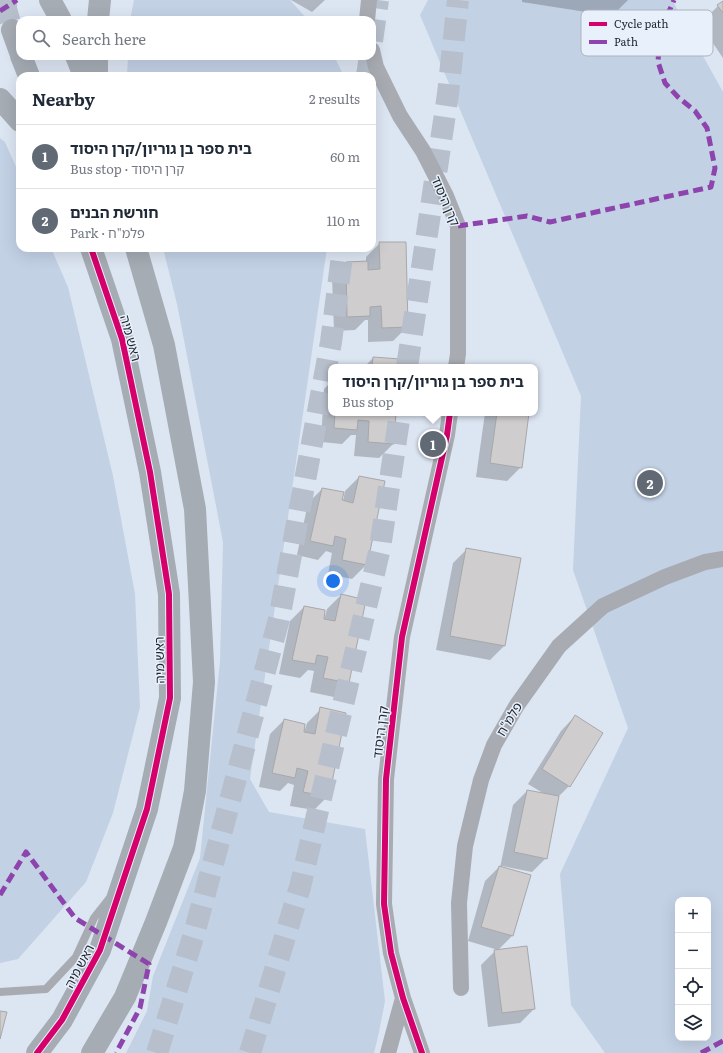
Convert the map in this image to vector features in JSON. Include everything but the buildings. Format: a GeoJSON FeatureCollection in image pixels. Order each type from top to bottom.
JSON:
{"type":"FeatureCollection","features":[{"type":"Feature","properties":{"kind":"street"},"geometry":{"type":"LineString","coordinates":[[50,0],[59,16]]}},
{"type":"Feature","properties":{"kind":"street"},"geometry":{"type":"LineString","coordinates":[[98,16],[100,0]]}},
{"type":"Feature","properties":{"kind":"street"},"geometry":{"type":"LineString","coordinates":[[368,16],[370,0]]}},
{"type":"Feature","properties":{"kind":"street"},"geometry":{"type":"LineString","coordinates":[[12,30],[16,41]]}},
{"type":"Feature","properties":{"kind":"street"},"geometry":{"type":"LineString","coordinates":[[23,60],[27,72]]}},
{"type":"Feature","properties":{"kind":"street"},"geometry":{"type":"LineString","coordinates":[[78,60],[82,72]]}},
{"type":"Feature","properties":{"kind":"street"},"geometry":{"type":"LineString","coordinates":[[97,60],[97,72]]}},
{"type":"Feature","properties":{"kind":"street","name":"קרן היסוד"},"geometry":{"type":"LineString","coordinates":[[374,60],[376,67],[400,116],[423,151],[446,196],[458,226],[458,354],[456,364]]}},
{"type":"Feature","properties":{"kind":"street"},"geometry":{"type":"LineString","coordinates":[[0,99],[16,117]]}},
{"type":"Feature","properties":{"kind":"street","name":"ראש מיה"},"geometry":{"type":"LineString","coordinates":[[37,1053],[62,1020],[100,950],[147,809],[170,698],[169,594],[150,472],[122,339],[92,252]]}},
{"type":"Feature","properties":{"kind":"street"},"geometry":{"type":"LineString","coordinates":[[92,1053],[125,997],[156,922],[184,848],[195,791],[204,682],[195,509],[164,345],[137,252]]}},
{"type":"Feature","properties":{"kind":"street","name":"קרן היסוד"},"geometry":{"type":"LineString","coordinates":[[422,1053],[403,998],[391,953],[384,904],[386,779],[402,637],[447,435],[450,416]]}},
{"type":"Feature","properties":{"kind":"street","name":"פלמ\"ח"},"geometry":{"type":"LineString","coordinates":[[461,988],[459,903],[465,846],[481,780],[494,745],[517,705],[559,646],[603,606],[665,577],[705,562],[723,559]]}},
{"type":"Feature","properties":{"kind":"street"},"geometry":{"type":"LineString","coordinates":[[388,1053],[403,998]]}},
{"type":"Feature","properties":{"kind":"lane"},"geometry":{"type":"LineString","coordinates":[[0,992],[46,989],[76,957],[94,918],[124,879]]}},
{"type":"Feature","properties":{"kind":"shaded area"},"geometry":{"type":"Polygon","coordinates":[[[134,0],[290,0],[304,16],[131,16],[134,0]]]}},
{"type":"Feature","properties":{"kind":"shaded area"},"geometry":{"type":"Polygon","coordinates":[[[428,0],[672,0],[678,10],[581,10],[581,56],[703,56],[723,92],[723,1053],[605,1053],[571,1005],[560,874],[628,728],[573,570],[581,396],[420,15],[428,0]]]}},
{"type":"Feature","properties":{"kind":"shaded area"},"geometry":{"type":"Polygon","coordinates":[[[128,60],[336,60],[342,72],[127,72],[128,60]]]}},
{"type":"Feature","properties":{"kind":"shaded area"},"geometry":{"type":"Polygon","coordinates":[[[0,138],[5,142],[16,167],[16,252],[53,252],[68,287],[113,476],[135,594],[140,707],[113,813],[86,882],[18,959],[0,963],[0,138]]]}},
{"type":"Feature","properties":{"kind":"shaded area"},"geometry":{"type":"Polygon","coordinates":[[[164,252],[326,252],[250,779],[269,812],[365,829],[385,1001],[374,1053],[126,1053],[147,1011],[153,976],[200,858],[220,661],[223,542],[177,304],[164,252]]]}},
{"type":"Feature","properties":{"kind":"tunnel"},"geometry":{"type":"LineString","coordinates":[[6,0],[6,9],[12,30]]}},
{"type":"Feature","properties":{"kind":"tunnel"},"geometry":{"type":"LineString","coordinates":[[376,16],[378,0]]}},
{"type":"Feature","properties":{"kind":"tunnel"},"geometry":{"type":"LineString","coordinates":[[407,364],[448,94],[458,0]]}},
{"type":"Feature","properties":{"kind":"tunnel"},"geometry":{"type":"LineString","coordinates":[[368,72],[369,60]]}},
{"type":"Feature","properties":{"kind":"tunnel"},"geometry":{"type":"LineString","coordinates":[[157,1053],[194,934],[279,619],[331,342],[342,252]]}},
{"type":"Feature","properties":{"kind":"tunnel"},"geometry":{"type":"LineString","coordinates":[[250,1053],[300,887],[380,548],[400,416]]}},
{"type":"Feature","properties":{"kind":"marked path"},"geometry":{"type":"LineString","coordinates":[[0,11],[17,0]]}},
{"type":"Feature","properties":{"kind":"marked path"},"geometry":{"type":"LineString","coordinates":[[670,10],[674,0]]}},
{"type":"Feature","properties":{"kind":"marked path"},"geometry":{"type":"LineString","coordinates":[[458,226],[527,216],[550,222],[711,187],[715,168],[707,128],[695,111],[678,97],[665,83],[658,62],[658,56]]}},
{"type":"Feature","properties":{"kind":"marked path"},"geometry":{"type":"LineString","coordinates":[[0,895],[26,852],[75,918],[149,964],[140,1008],[116,1053]]}},
{"type":"Feature","properties":{"kind":"marked path"},"geometry":{"type":"LineString","coordinates":[[701,1053],[723,1041]]}},
{"type":"Feature","properties":{"kind":"cycle path"},"geometry":{"type":"LineString","coordinates":[[37,1053],[62,1020],[100,950],[147,809],[170,698],[169,594],[150,472],[122,339],[92,252]]}},
{"type":"Feature","properties":{"kind":"cycle path"},"geometry":{"type":"LineString","coordinates":[[422,1053],[403,998],[391,953],[384,904],[386,779],[402,637],[447,435],[450,416]]}},
{"type":"Feature","properties":{"kind":"place","name":"בית ספר בן גוריון/קרן היסוד"},"geometry":{"type":"Point","coordinates":[433,444]}},
{"type":"Feature","properties":{"kind":"place","name":"חורשת הבנים"},"geometry":{"type":"Point","coordinates":[650,483]}}]}
